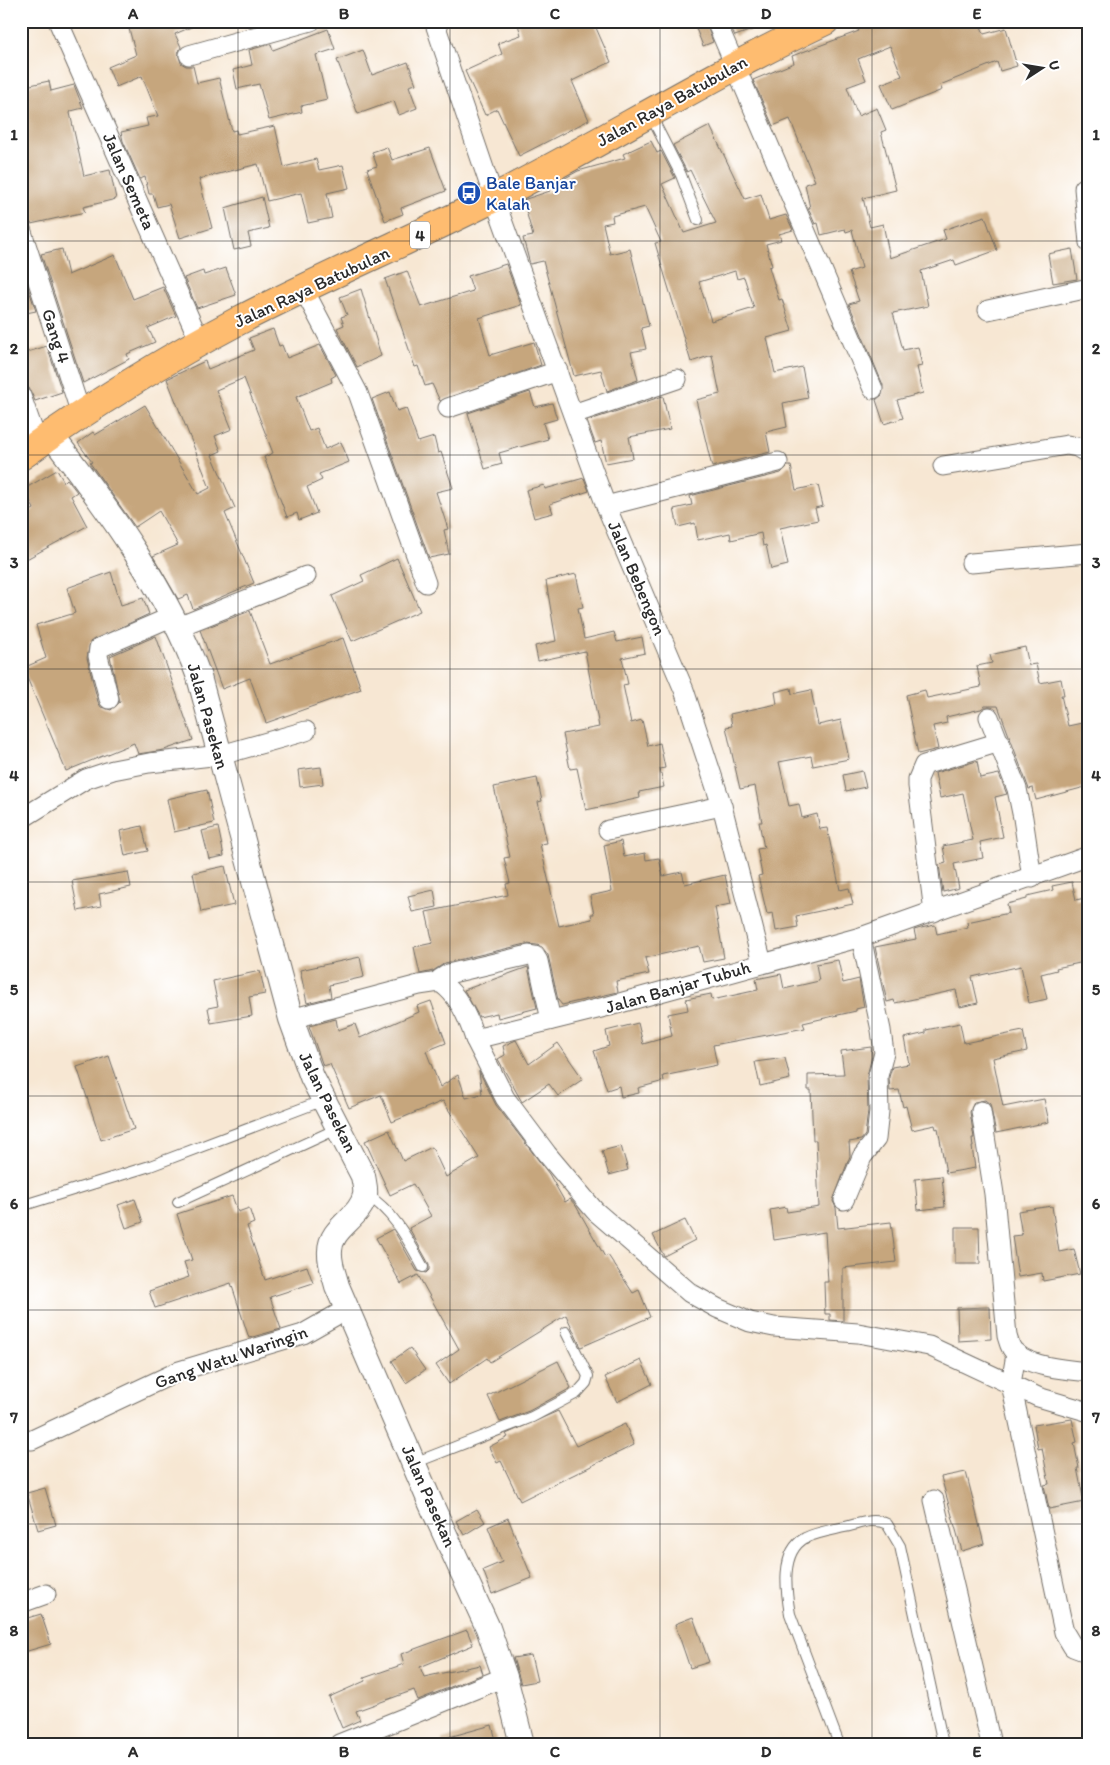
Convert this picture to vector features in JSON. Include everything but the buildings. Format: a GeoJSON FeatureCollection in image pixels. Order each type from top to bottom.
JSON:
{"type":"FeatureCollection","features":[{"type":"Feature","properties":{"kind":"highway","name":"Jalan Raya Batubulan"},"geometry":{"type":"LineString","coordinates":[[37,445],[81,414],[200,342],[494,198],[650,114],[734,66],[825,21]]}},
{"type":"Feature","properties":{"kind":"street","name":"Jalan Semeta"},"geometry":{"type":"LineString","coordinates":[[58,21],[200,342]]}},
{"type":"Feature","properties":{"kind":"street"},"geometry":{"type":"LineString","coordinates":[[189,55],[311,21]]}},
{"type":"Feature","properties":{"kind":"street","name":"Jalan Bebengon"},"geometry":{"type":"LineString","coordinates":[[434,21],[494,198],[606,506],[684,690],[722,806],[762,963]]}},
{"type":"Feature","properties":{"kind":"street"},"geometry":{"type":"LineString","coordinates":[[716,21],[872,389]]}},
{"type":"Feature","properties":{"kind":"street"},"geometry":{"type":"LineString","coordinates":[[1084,188],[1089,243]]}},
{"type":"Feature","properties":{"kind":"street","name":"Gang 4"},"geometry":{"type":"LineString","coordinates":[[21,229],[81,414]]}},
{"type":"Feature","properties":{"kind":"street"},"geometry":{"type":"LineString","coordinates":[[988,310],[1089,288]]}},
{"type":"Feature","properties":{"kind":"street"},"geometry":{"type":"LineString","coordinates":[[304,290],[358,393],[426,583]]}},
{"type":"Feature","properties":{"kind":"street"},"geometry":{"type":"LineString","coordinates":[[448,408],[558,371]]}},
{"type":"Feature","properties":{"kind":"street"},"geometry":{"type":"LineString","coordinates":[[573,414],[677,379]]}},
{"type":"Feature","properties":{"kind":"street"},"geometry":{"type":"LineString","coordinates":[[21,396],[37,445]]}},
{"type":"Feature","properties":{"kind":"street","name":"Jalan Pasekan"},"geometry":{"type":"LineString","coordinates":[[37,445],[96,494],[174,622],[199,677],[291,1019],[305,1060],[363,1176],[366,1194],[359,1209],[337,1233],[330,1249],[332,1266],[347,1309],[488,1628],[505,1677],[522,1744]]}},
{"type":"Feature","properties":{"kind":"street"},"geometry":{"type":"LineString","coordinates":[[944,466],[1067,445],[1077,446],[1089,454]]}},
{"type":"Feature","properties":{"kind":"street"},"geometry":{"type":"LineString","coordinates":[[606,506],[778,462]]}},
{"type":"Feature","properties":{"kind":"street"},"geometry":{"type":"LineString","coordinates":[[971,563],[1089,553]]}},
{"type":"Feature","properties":{"kind":"street"},"geometry":{"type":"LineString","coordinates":[[109,699],[98,656],[99,648],[306,576]]}},
{"type":"Feature","properties":{"kind":"street"},"geometry":{"type":"LineString","coordinates":[[989,717],[1000,742],[1021,808],[1032,878]]}},
{"type":"Feature","properties":{"kind":"street"},"geometry":{"type":"LineString","coordinates":[[21,819],[86,780],[113,770],[306,731]]}},
{"type":"Feature","properties":{"kind":"street"},"geometry":{"type":"LineString","coordinates":[[934,912],[918,786],[920,773],[924,765],[1000,742]]}},
{"type":"Feature","properties":{"kind":"street"},"geometry":{"type":"LineString","coordinates":[[608,830],[722,806]]}},
{"type":"Feature","properties":{"kind":"street","name":"Jalan Banjar Tubuh"},"geometry":{"type":"LineString","coordinates":[[475,1039],[861,937],[1032,878],[1089,856]]}},
{"type":"Feature","properties":{"kind":"street"},"geometry":{"type":"LineString","coordinates":[[844,1200],[862,1157],[876,1139],[879,1111],[878,1076],[884,1053],[881,1030],[861,937]]}},
{"type":"Feature","properties":{"kind":"street"},"geometry":{"type":"LineString","coordinates":[[291,1019],[419,985],[439,982],[440,979],[448,974],[529,955],[535,956],[538,961],[551,1020]]}},
{"type":"Feature","properties":{"kind":"street"},"geometry":{"type":"LineString","coordinates":[[439,982],[448,989],[459,1004],[505,1098],[547,1154],[595,1211],[690,1293],[716,1308],[750,1322],[774,1327],[858,1333],[929,1346],[1038,1397],[1089,1412]]}},
{"type":"Feature","properties":{"kind":"street"},"geometry":{"type":"LineString","coordinates":[[981,1112],[994,1194],[1007,1336],[1011,1348],[1016,1354],[1030,1362],[1089,1372]]}},
{"type":"Feature","properties":{"kind":"street","name":"Gang Watu Waringin"},"geometry":{"type":"LineString","coordinates":[[32,1440],[179,1371],[293,1338],[347,1309]]}},
{"type":"Feature","properties":{"kind":"street"},"geometry":{"type":"LineString","coordinates":[[1016,1354],[1011,1384],[1064,1632],[1074,1647],[1089,1653]]}},
{"type":"Feature","properties":{"kind":"street"},"geometry":{"type":"LineString","coordinates":[[934,1500],[991,1744]]}},
{"type":"Feature","properties":{"kind":"street"},"geometry":{"type":"LineString","coordinates":[[21,1603],[46,1594]]}},
{"type":"Feature","properties":{"kind":"street"},"geometry":{"type":"LineString","coordinates":[[339,1744],[505,1677]]}},
{"type":"Feature","properties":{"kind":"lane"},"geometry":{"type":"LineString","coordinates":[[650,114],[681,175],[698,220]]}},
{"type":"Feature","properties":{"kind":"lane"},"geometry":{"type":"LineString","coordinates":[[21,1206],[150,1166],[324,1100]]}},
{"type":"Feature","properties":{"kind":"lane"},"geometry":{"type":"LineString","coordinates":[[178,1202],[339,1128]]}},
{"type":"Feature","properties":{"kind":"lane"},"geometry":{"type":"LineString","coordinates":[[366,1194],[380,1203],[401,1226],[423,1267]]}},
{"type":"Feature","properties":{"kind":"lane"},"geometry":{"type":"LineString","coordinates":[[414,1463],[532,1417],[577,1393],[586,1383],[588,1376],[566,1332]]}},
{"type":"Feature","properties":{"kind":"lane"},"geometry":{"type":"LineString","coordinates":[[839,1744],[790,1614],[787,1596],[788,1568],[792,1550],[803,1539],[822,1532],[874,1520],[886,1524],[900,1546],[943,1744]]}},
{"type":"Feature","properties":{"kind":"place","name":"Bale Banjar Kalah"},"geometry":{"type":"Point","coordinates":[469,193]}}]}
